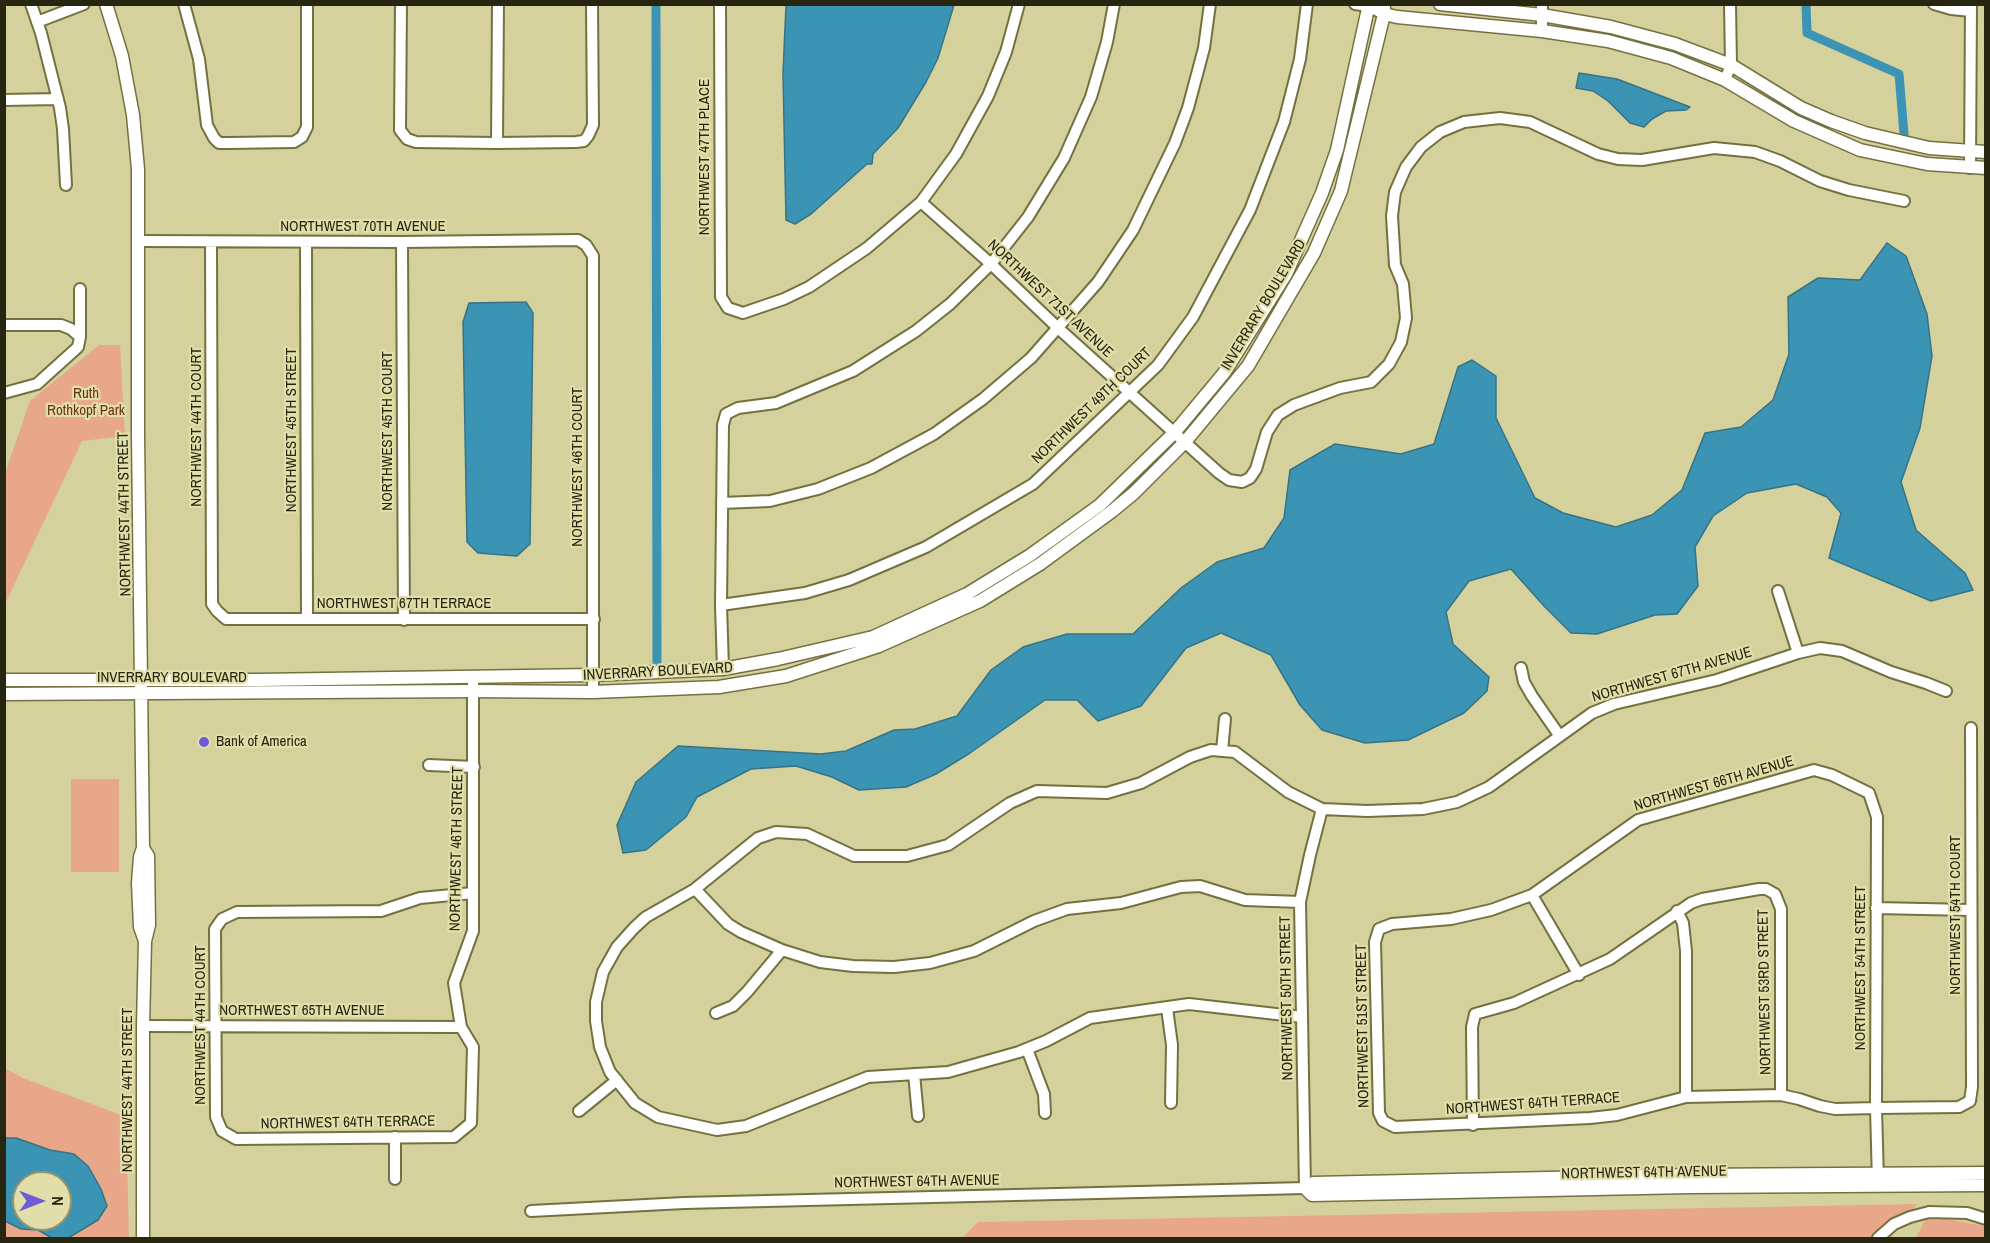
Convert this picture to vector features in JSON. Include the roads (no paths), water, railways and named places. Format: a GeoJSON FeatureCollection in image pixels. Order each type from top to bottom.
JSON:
{"type":"FeatureCollection","features":[{"type":"Feature","properties":{"kind":"street"},"geometry":{"type":"LineString","coordinates":[[31,4],[38,22],[58,99],[63,129],[66,184]]}},
{"type":"Feature","properties":{"kind":"street"},"geometry":{"type":"LineString","coordinates":[[38,22],[84,4]]}},
{"type":"Feature","properties":{"kind":"street","name":"NORTHWEST 44TH STREET"},"geometry":{"type":"LineString","coordinates":[[106,4],[122,56],[133,115],[138,169],[138,435],[143,694],[143,848],[138,883],[140,927],[145,941],[143,1239]]}},
{"type":"Feature","properties":{"kind":"street"},"geometry":{"type":"LineString","coordinates":[[184,4],[199,59],[207,125],[214,138],[219,142],[283,143],[294,142],[302,137],[307,127],[307,4]]}},
{"type":"Feature","properties":{"kind":"street"},"geometry":{"type":"LineString","coordinates":[[401,4],[400,130],[407,139],[416,142],[584,141],[593,125],[592,4]]}},
{"type":"Feature","properties":{"kind":"street"},"geometry":{"type":"LineString","coordinates":[[497,142],[498,4]]}},
{"type":"Feature","properties":{"kind":"street","name":"NORTHWEST 47TH PLACE"},"geometry":{"type":"LineString","coordinates":[[720,4],[721,297],[728,308],[743,313],[784,299],[809,287],[867,248],[921,202]]}},
{"type":"Feature","properties":{"kind":"street"},"geometry":{"type":"LineString","coordinates":[[921,202],[956,154],[988,96],[1006,51],[1019,4]]}},
{"type":"Feature","properties":{"kind":"street"},"geometry":{"type":"LineString","coordinates":[[723,669],[722,503],[723,424],[726,414],[738,408],[776,404],[853,371],[916,331],[950,304],[991,264],[1029,217],[1064,158],[1091,97],[1107,42],[1114,4]]}},
{"type":"Feature","properties":{"kind":"street"},"geometry":{"type":"LineString","coordinates":[[722,503],[770,501],[818,489],[871,468],[934,434],[983,399],[1031,358],[1098,282],[1133,230],[1175,143],[1188,108],[1204,48],[1210,4]]}},
{"type":"Feature","properties":{"kind":"street","name":"NORTHWEST 49TH COURT"},"geometry":{"type":"LineString","coordinates":[[721,605],[805,593],[849,580],[926,547],[1032,484],[1158,365],[1194,317],[1250,210],[1284,122],[1300,59],[1307,4]]}},
{"type":"Feature","properties":{"kind":"street"},"geometry":{"type":"LineString","coordinates":[[1355,4],[1384,9],[1397,17],[1608,40],[1671,58],[1725,80],[1794,122],[1875,155],[1927,164],[1986,168]]}},
{"type":"Feature","properties":{"kind":"street"},"geometry":{"type":"LineString","coordinates":[[1440,4],[1542,10],[1675,44],[1731,65],[1801,108],[1865,133],[1929,148],[1986,152]]}},
{"type":"Feature","properties":{"kind":"street"},"geometry":{"type":"LineString","coordinates":[[1725,80],[1731,65],[1730,4]]}},
{"type":"Feature","properties":{"kind":"street"},"geometry":{"type":"LineString","coordinates":[[1934,4],[1951,9],[1971,8],[1970,168]]}},
{"type":"Feature","properties":{"kind":"street","name":"INVERRARY BOULEVARD"},"geometry":{"type":"LineString","coordinates":[[4,680],[332,679],[593,675],[723,669],[873,637],[967,594],[1029,556],[1100,505],[1174,433],[1224,373],[1286,274],[1322,193],[1337,150],[1370,5]]}},
{"type":"Feature","properties":{"kind":"street","name":"INVERRARY BOULEVARD"},"geometry":{"type":"LineString","coordinates":[[4,694],[593,692],[719,687],[786,676],[879,646],[980,601],[1040,564],[1134,493],[1185,442],[1248,366],[1314,254],[1341,191],[1384,9]]}},
{"type":"Feature","properties":{"kind":"street"},"geometry":{"type":"LineString","coordinates":[[1542,10],[1542,31]]}},
{"type":"Feature","properties":{"kind":"street"},"geometry":{"type":"LineString","coordinates":[[4,100],[58,99]]}},
{"type":"Feature","properties":{"kind":"street","name":"NORTHWEST 71ST AVENUE"},"geometry":{"type":"LineString","coordinates":[[921,202],[1174,433],[1229,480],[1242,482],[1250,478],[1256,469],[1267,432],[1278,415],[1294,405],[1331,392],[1371,382],[1389,364],[1401,342],[1406,318],[1403,284],[1395,265],[1392,216],[1395,192],[1406,167],[1421,147],[1440,132],[1464,122],[1500,118],[1530,122],[1598,154],[1618,159],[1642,160],[1714,148],[1755,152],[1780,161],[1821,181],[1849,190],[1904,201]]}},
{"type":"Feature","properties":{"kind":"street"},"geometry":{"type":"LineString","coordinates":[[1820,133],[1826,119]]}},
{"type":"Feature","properties":{"kind":"street","name":"NORTHWEST 70TH AVENUE"},"geometry":{"type":"LineString","coordinates":[[139,241],[578,240],[586,245]]}},
{"type":"Feature","properties":{"kind":"street","name":"NORTHWEST 44TH COURT"},"geometry":{"type":"LineString","coordinates":[[211,242],[212,604],[217,611]]}},
{"type":"Feature","properties":{"kind":"street","name":"NORTHWEST 45TH STREET"},"geometry":{"type":"LineString","coordinates":[[306,242],[307,619]]}},
{"type":"Feature","properties":{"kind":"street","name":"NORTHWEST 45TH COURT"},"geometry":{"type":"LineString","coordinates":[[402,242],[404,620]]}},
{"type":"Feature","properties":{"kind":"street","name":"NORTHWEST 46TH COURT"},"geometry":{"type":"LineString","coordinates":[[586,245],[593,256],[593,692]]}},
{"type":"Feature","properties":{"kind":"street"},"geometry":{"type":"LineString","coordinates":[[4,393],[38,384],[78,348],[81,337],[80,289]]}},
{"type":"Feature","properties":{"kind":"street"},"geometry":{"type":"LineString","coordinates":[[4,325],[61,325],[81,337]]}},
{"type":"Feature","properties":{"kind":"street"},"geometry":{"type":"LineString","coordinates":[[1778,591],[1798,653]]}},
{"type":"Feature","properties":{"kind":"street","name":"NORTHWEST 67TH TERRACE"},"geometry":{"type":"LineString","coordinates":[[217,611],[226,619],[594,619]]}},
{"type":"Feature","properties":{"kind":"street","name":"NORTHWEST 67TH AVENUE"},"geometry":{"type":"LineString","coordinates":[[1222,751],[1235,752],[1288,792],[1322,809],[1367,811],[1423,809],[1457,802],[1489,788],[1559,735],[1592,713],[1614,704],[1717,680],[1820,648],[1842,651],[1891,672],[1946,691]]}},
{"type":"Feature","properties":{"kind":"street"},"geometry":{"type":"LineString","coordinates":[[1521,668],[1524,682],[1559,735]]}},
{"type":"Feature","properties":{"kind":"street","name":"NORTHWEST 46TH STREET"},"geometry":{"type":"LineString","coordinates":[[471,1123],[473,1047],[461,1027],[454,983],[473,931],[473,676]]}},
{"type":"Feature","properties":{"kind":"street"},"geometry":{"type":"LineString","coordinates":[[332,679],[332,692]]}},
{"type":"Feature","properties":{"kind":"street"},"geometry":{"type":"LineString","coordinates":[[1225,719],[1222,751],[1211,750],[1190,757],[1141,783],[1107,793],[1036,791],[1010,803],[948,845],[907,856],[854,856],[807,834],[776,832],[758,838],[695,889],[646,917],[617,947],[603,972],[596,1002],[600,1047],[610,1072],[635,1103],[658,1117],[717,1131],[746,1126],[868,1077],[948,1072],[1027,1049],[1090,1018],[1189,1004],[1302,1017]]}},
{"type":"Feature","properties":{"kind":"street","name":"NORTHWEST 54TH COURT"},"geometry":{"type":"LineString","coordinates":[[1970,1101],[1972,1087],[1971,728]]}},
{"type":"Feature","properties":{"kind":"street"},"geometry":{"type":"LineString","coordinates":[[429,765],[474,767]]}},
{"type":"Feature","properties":{"kind":"street","name":"NORTHWEST 66TH AVENUE"},"geometry":{"type":"LineString","coordinates":[[1379,929],[1392,924],[1451,919],[1491,910],[1532,895],[1638,820],[1814,770],[1832,775]]}},
{"type":"Feature","properties":{"kind":"street","name":"NORTHWEST 54TH STREET"},"geometry":{"type":"LineString","coordinates":[[1832,775],[1869,793],[1877,817],[1876,1108],[1878,1179]]}},
{"type":"Feature","properties":{"kind":"street","name":"NORTHWEST 50TH STREET"},"geometry":{"type":"LineString","coordinates":[[1305,1188],[1300,902],[1322,809]]}},
{"type":"Feature","properties":{"kind":"street"},"geometry":{"type":"LineString","coordinates":[[695,889],[728,924],[782,950],[820,962],[894,967],[930,963],[974,951],[1034,921],[1067,909],[1121,903],[1181,887],[1200,886],[1245,900],[1300,902]]}},
{"type":"Feature","properties":{"kind":"street","name":"NORTHWEST 53RD STREET"},"geometry":{"type":"LineString","coordinates":[[1677,911],[1702,899],[1759,889],[1771,891],[1778,899],[1781,909],[1781,1095]]}},
{"type":"Feature","properties":{"kind":"street","name":"NORTHWEST 44TH COURT"},"geometry":{"type":"LineString","coordinates":[[222,1131],[216,1117],[215,929],[222,919],[237,912],[381,911],[420,898],[473,893]]}},
{"type":"Feature","properties":{"kind":"street"},"geometry":{"type":"LineString","coordinates":[[1532,895],[1579,975]]}},
{"type":"Feature","properties":{"kind":"street"},"geometry":{"type":"LineString","coordinates":[[1876,908],[1970,910]]}},
{"type":"Feature","properties":{"kind":"street"},"geometry":{"type":"LineString","coordinates":[[1473,1125],[1472,1027],[1475,1014],[1514,1003],[1579,975],[1610,959],[1677,911],[1683,922],[1686,951],[1686,1097]]}},
{"type":"Feature","properties":{"kind":"street","name":"NORTHWEST 51ST STREET"},"geometry":{"type":"LineString","coordinates":[[1379,929],[1375,942],[1378,1113],[1383,1121]]}},
{"type":"Feature","properties":{"kind":"street"},"geometry":{"type":"LineString","coordinates":[[716,1013],[733,1006],[766,972],[782,950]]}},
{"type":"Feature","properties":{"kind":"street"},"geometry":{"type":"LineString","coordinates":[[1167,1008],[1172,1045],[1172,1103]]}},
{"type":"Feature","properties":{"kind":"street","name":"NORTHWEST 65TH AVENUE"},"geometry":{"type":"LineString","coordinates":[[143,1026],[461,1027]]}},
{"type":"Feature","properties":{"kind":"street"},"geometry":{"type":"LineString","coordinates":[[1027,1049],[1044,1094],[1045,1113]]}},
{"type":"Feature","properties":{"kind":"street"},"geometry":{"type":"LineString","coordinates":[[914,1074],[918,1116]]}},
{"type":"Feature","properties":{"kind":"street"},"geometry":{"type":"LineString","coordinates":[[579,1111],[617,1080]]}},
{"type":"Feature","properties":{"kind":"street","name":"NORTHWEST 64TH TERRACE"},"geometry":{"type":"LineString","coordinates":[[1383,1121],[1395,1127],[1473,1125],[1617,1115],[1686,1097],[1781,1095],[1835,1109],[1959,1107],[1970,1101]]}},
{"type":"Feature","properties":{"kind":"street","name":"NORTHWEST 64TH TERRACE"},"geometry":{"type":"LineString","coordinates":[[222,1131],[236,1139],[454,1137],[471,1123]]}},
{"type":"Feature","properties":{"kind":"street"},"geometry":{"type":"LineString","coordinates":[[395,1137],[395,1179]]}},
{"type":"Feature","properties":{"kind":"street","name":"NORTHWEST 64TH AVENUE"},"geometry":{"type":"LineString","coordinates":[[531,1211],[684,1203],[1305,1188],[1312,1195],[1878,1179],[1986,1173]]}},
{"type":"Feature","properties":{"kind":"street","name":"NORTHWEST 64TH AVENUE"},"geometry":{"type":"LineString","coordinates":[[1878,1179],[1986,1185]]}},
{"type":"Feature","properties":{"kind":"street"},"geometry":{"type":"LineString","coordinates":[[1878,1239],[1894,1224],[1929,1212],[1967,1213],[1986,1219]]}},
{"type":"Feature","properties":{"kind":"water"},"geometry":{"type":"Polygon","coordinates":[[[786,5],[954,5],[938,58],[926,82],[898,128],[873,154],[872,164],[867,164],[811,214],[795,224],[786,220],[783,74],[786,5]]]}},
{"type":"Feature","properties":{"kind":"water"},"geometry":{"type":"Polygon","coordinates":[[[1579,73],[1617,79],[1690,107],[1686,110],[1666,111],[1644,127],[1630,123],[1608,101],[1593,91],[1576,88],[1579,73]]]}},
{"type":"Feature","properties":{"kind":"water"},"geometry":{"type":"Polygon","coordinates":[[[1887,243],[1906,256],[1927,314],[1932,356],[1920,428],[1901,482],[1916,530],[1965,573],[1973,590],[1931,601],[1829,558],[1841,513],[1827,497],[1796,484],[1747,493],[1713,516],[1695,547],[1698,586],[1677,614],[1655,615],[1597,634],[1571,633],[1511,569],[1469,581],[1446,612],[1453,644],[1489,677],[1487,691],[1464,713],[1408,740],[1365,743],[1322,730],[1300,705],[1271,655],[1221,633],[1186,648],[1141,706],[1098,721],[1077,700],[1045,700],[970,753],[936,774],[906,787],[859,790],[832,777],[796,766],[751,769],[697,797],[686,817],[646,850],[623,853],[617,825],[636,782],[678,746],[821,754],[846,751],[894,730],[915,729],[957,716],[991,670],[1023,647],[1067,634],[1133,634],[1181,588],[1217,562],[1264,548],[1284,518],[1290,470],[1335,444],[1401,454],[1434,444],[1458,367],[1472,360],[1496,376],[1496,418],[1535,498],[1563,513],[1616,527],[1652,515],[1682,490],[1705,433],[1741,427],[1773,400],[1789,354],[1788,297],[1818,278],[1860,280],[1887,243]]]}},
{"type":"Feature","properties":{"kind":"water"},"geometry":{"type":"Polygon","coordinates":[[[526,302],[533,313],[530,544],[517,556],[478,553],[467,542],[463,322],[469,303],[526,302]]]}},
{"type":"Feature","properties":{"kind":"water"},"geometry":{"type":"Polygon","coordinates":[[[5,1138],[16,1138],[50,1150],[74,1154],[88,1166],[101,1189],[107,1206],[98,1220],[68,1238],[52,1238],[40,1231],[72,1231],[72,1171],[12,1171],[12,1224],[5,1221],[5,1138]]]}},
{"type":"Feature","properties":{"kind":"waterway"},"geometry":{"type":"LineString","coordinates":[[656,4],[657,666]]}},
{"type":"Feature","properties":{"kind":"waterway"},"geometry":{"type":"LineString","coordinates":[[1806,4],[1807,33],[1899,74],[1904,134]]}},
{"type":"Feature","properties":{"kind":"place","name":"Bank of America"},"geometry":{"type":"Point","coordinates":[204,742]}},
{"type":"Feature","properties":{"kind":"park label","name":"Ruth Rothkopf Park"},"geometry":{"type":"Point","coordinates":[86,402]}}]}
